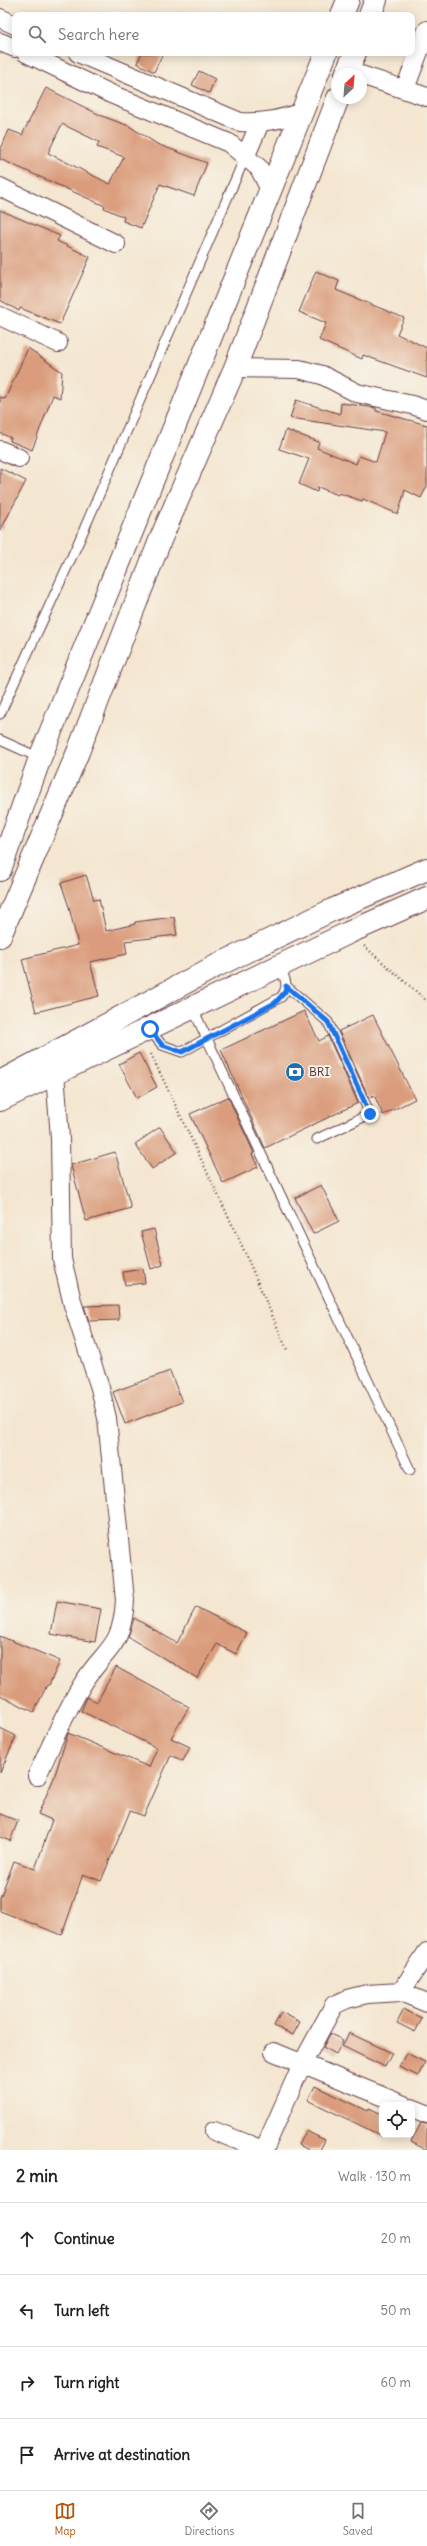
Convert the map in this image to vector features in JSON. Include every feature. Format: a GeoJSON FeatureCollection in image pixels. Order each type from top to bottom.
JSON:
{"type":"FeatureCollection","features":[{"type":"Feature","properties":{"kind":"highway"},"geometry":{"type":"LineString","coordinates":[[343,12],[348,0]]}},
{"type":"Feature","properties":{"kind":"highway"},"geometry":{"type":"LineString","coordinates":[[371,12],[376,0]]}},
{"type":"Feature","properties":{"kind":"highway"},"geometry":{"type":"LineString","coordinates":[[0,870],[40,758],[325,56]]}},
{"type":"Feature","properties":{"kind":"highway"},"geometry":{"type":"LineString","coordinates":[[0,936],[78,752],[161,538],[235,368],[287,237],[336,104]]}},
{"type":"Feature","properties":{"kind":"highway"},"geometry":{"type":"LineString","coordinates":[[6,1074],[216,966],[332,910],[427,869]]}},
{"type":"Feature","properties":{"kind":"highway"},"geometry":{"type":"LineString","coordinates":[[0,1100],[193,1009],[282,976],[348,933],[427,898]]}},
{"type":"Feature","properties":{"kind":"street"},"geometry":{"type":"LineString","coordinates":[[0,18],[12,24]]}},
{"type":"Feature","properties":{"kind":"street"},"geometry":{"type":"LineString","coordinates":[[405,89],[427,30]]}},
{"type":"Feature","properties":{"kind":"street"},"geometry":{"type":"LineString","coordinates":[[0,42],[12,47]]}},
{"type":"Feature","properties":{"kind":"street"},"geometry":{"type":"LineString","coordinates":[[37,56],[111,94],[209,133],[246,155],[259,168],[270,190]]}},
{"type":"Feature","properties":{"kind":"street"},"geometry":{"type":"LineString","coordinates":[[85,56],[240,122],[260,123],[281,120],[302,112]]}},
{"type":"Feature","properties":{"kind":"street"},"geometry":{"type":"LineString","coordinates":[[367,74],[427,97]]}},
{"type":"Feature","properties":{"kind":"street"},"geometry":{"type":"LineString","coordinates":[[246,155],[260,123]]}},
{"type":"Feature","properties":{"kind":"street"},"geometry":{"type":"LineString","coordinates":[[0,187],[116,244]]}},
{"type":"Feature","properties":{"kind":"street"},"geometry":{"type":"LineString","coordinates":[[0,316],[58,343]]}},
{"type":"Feature","properties":{"kind":"street"},"geometry":{"type":"LineString","coordinates":[[235,368],[298,369],[322,375],[357,393],[412,404],[427,410]]}},
{"type":"Feature","properties":{"kind":"street"},"geometry":{"type":"LineString","coordinates":[[0,450],[19,458]]}},
{"type":"Feature","properties":{"kind":"street"},"geometry":{"type":"LineString","coordinates":[[38,1776],[82,1685],[118,1641],[124,1622],[125,1600],[107,1418],[100,1388],[73,1305],[62,1259],[60,1138],[55,1073]]}},
{"type":"Feature","properties":{"kind":"street"},"geometry":{"type":"LineString","coordinates":[[401,1992],[427,1952]]}},
{"type":"Feature","properties":{"kind":"street"},"geometry":{"type":"LineString","coordinates":[[214,2131],[263,2150],[302,2064],[334,2005],[347,1999],[367,1994],[401,1992],[427,2003]]}},
{"type":"Feature","properties":{"kind":"street"},"geometry":{"type":"LineString","coordinates":[[274,2052],[397,2102]]}},
{"type":"Feature","properties":{"kind":"street"},"geometry":{"type":"LineString","coordinates":[[415,2109],[427,2114]]}},
{"type":"Feature","properties":{"kind":"lane"},"geometry":{"type":"LineString","coordinates":[[0,714],[82,533],[246,155]]}},
{"type":"Feature","properties":{"kind":"lane"},"geometry":{"type":"LineString","coordinates":[[0,740],[40,758]]}},
{"type":"Feature","properties":{"kind":"lane"},"geometry":{"type":"LineString","coordinates":[[145,1031],[162,1045],[177,1052],[182,1052],[275,1003],[285,992],[282,976]]}},
{"type":"Feature","properties":{"kind":"lane"},"geometry":{"type":"LineString","coordinates":[[282,976],[328,1022],[370,1114],[318,1140]]}},
{"type":"Feature","properties":{"kind":"lane"},"geometry":{"type":"LineString","coordinates":[[193,1009],[410,1470]]}},
{"type":"Feature","properties":{"kind":"path"},"geometry":{"type":"LineString","coordinates":[[348,933],[427,1001]]}},
{"type":"Feature","properties":{"kind":"path"},"geometry":{"type":"LineString","coordinates":[[145,1031],[239,1239],[288,1352]]}},
{"type":"Feature","properties":{"kind":"building"},"geometry":{"type":"Polygon","coordinates":[[[140,56],[162,56],[154,72],[137,63],[140,56]]]}},
{"type":"Feature","properties":{"kind":"building"},"geometry":{"type":"Polygon","coordinates":[[[199,71],[215,79],[209,93],[192,85],[199,71]]]}},
{"type":"Feature","properties":{"kind":"building"},"geometry":{"type":"Polygon","coordinates":[[[46,88],[102,116],[129,126],[157,144],[207,163],[194,196],[160,184],[141,228],[123,221],[124,217],[104,208],[105,206],[0,159],[0,151],[9,130],[22,135],[46,88]],[[62,124],[48,153],[110,184],[124,157],[97,147],[99,142],[62,124]]]}},
{"type":"Feature","properties":{"kind":"building"},"geometry":{"type":"Polygon","coordinates":[[[0,210],[60,236],[57,241],[90,257],[60,324],[20,308],[19,311],[0,300],[0,210]]]}},
{"type":"Feature","properties":{"kind":"building"},"geometry":{"type":"Polygon","coordinates":[[[316,271],[339,281],[336,290],[404,318],[397,334],[427,348],[427,378],[363,355],[362,359],[319,340],[326,323],[299,312],[316,271]]]}},
{"type":"Feature","properties":{"kind":"building"},"geometry":{"type":"Polygon","coordinates":[[[28,348],[62,372],[60,398],[53,395],[32,450],[10,441],[11,438],[0,433],[0,397],[5,399],[28,348]]]}},
{"type":"Feature","properties":{"kind":"building"},"geometry":{"type":"Polygon","coordinates":[[[296,400],[340,414],[341,403],[376,408],[376,411],[427,425],[427,486],[421,498],[405,490],[398,514],[363,499],[362,501],[339,493],[338,495],[318,487],[317,492],[299,484],[309,459],[279,449],[286,430],[319,442],[317,448],[356,464],[359,456],[376,462],[385,432],[290,418],[296,400]]]}},
{"type":"Feature","properties":{"kind":"building"},"geometry":{"type":"Polygon","coordinates":[[[0,468],[26,481],[0,531],[0,468]]]}},
{"type":"Feature","properties":{"kind":"building"},"geometry":{"type":"Polygon","coordinates":[[[86,875],[94,900],[99,899],[106,931],[135,924],[135,922],[174,917],[177,935],[125,941],[127,954],[90,962],[99,996],[36,1012],[22,959],[78,945],[69,907],[61,883],[86,875]]]}},
{"type":"Feature","properties":{"kind":"building"},"geometry":{"type":"Polygon","coordinates":[[[304,1011],[319,1041],[328,1036],[358,1103],[265,1148],[221,1050],[304,1011]]]}},
{"type":"Feature","properties":{"kind":"building"},"geometry":{"type":"Polygon","coordinates":[[[373,1015],[415,1099],[383,1115],[374,1095],[369,1098],[339,1031],[373,1015]]]}},
{"type":"Feature","properties":{"kind":"building"},"geometry":{"type":"Polygon","coordinates":[[[139,1053],[157,1087],[137,1098],[119,1064],[139,1053]]]}},
{"type":"Feature","properties":{"kind":"building"},"geometry":{"type":"Polygon","coordinates":[[[228,1097],[254,1153],[252,1154],[258,1167],[223,1183],[190,1114],[228,1097]]]}},
{"type":"Feature","properties":{"kind":"building"},"geometry":{"type":"Polygon","coordinates":[[[160,1127],[177,1152],[152,1169],[135,1144],[160,1127]]]}},
{"type":"Feature","properties":{"kind":"building"},"geometry":{"type":"Polygon","coordinates":[[[115,1152],[131,1208],[86,1221],[71,1165],[115,1152]]]}},
{"type":"Feature","properties":{"kind":"building"},"geometry":{"type":"Polygon","coordinates":[[[321,1185],[339,1221],[313,1234],[295,1198],[321,1185]]]}},
{"type":"Feature","properties":{"kind":"building"},"geometry":{"type":"Polygon","coordinates":[[[154,1229],[163,1265],[151,1269],[141,1232],[154,1229]]]}},
{"type":"Feature","properties":{"kind":"building"},"geometry":{"type":"Polygon","coordinates":[[[143,1269],[145,1283],[125,1285],[123,1272],[143,1269]]]}},
{"type":"Feature","properties":{"kind":"building"},"geometry":{"type":"Polygon","coordinates":[[[118,1305],[119,1320],[89,1321],[84,1306],[118,1305]]]}},
{"type":"Feature","properties":{"kind":"building"},"geometry":{"type":"Polygon","coordinates":[[[170,1371],[182,1402],[125,1424],[113,1392],[170,1371]]]}},
{"type":"Feature","properties":{"kind":"building"},"geometry":{"type":"Polygon","coordinates":[[[57,1601],[101,1609],[95,1642],[51,1634],[57,1601]]]}},
{"type":"Feature","properties":{"kind":"building"},"geometry":{"type":"Polygon","coordinates":[[[196,1607],[247,1633],[236,1654],[217,1644],[197,1678],[128,1637],[134,1618],[177,1643],[196,1607]]]}},
{"type":"Feature","properties":{"kind":"building"},"geometry":{"type":"Polygon","coordinates":[[[0,1636],[60,1661],[34,1712],[0,1695],[0,1636]]]}},
{"type":"Feature","properties":{"kind":"building"},"geometry":{"type":"Polygon","coordinates":[[[116,1667],[189,1707],[171,1738],[190,1747],[183,1761],[171,1755],[144,1816],[130,1811],[101,1881],[83,1874],[62,1935],[0,1911],[0,1898],[14,1861],[35,1869],[52,1820],[38,1814],[54,1778],[68,1733],[149,1767],[157,1748],[81,1711],[87,1697],[97,1702],[116,1667]]]}},
{"type":"Feature","properties":{"kind":"building"},"geometry":{"type":"Polygon","coordinates":[[[0,1728],[16,1736],[0,1773],[0,1728]]]}},
{"type":"Feature","properties":{"kind":"building"},"geometry":{"type":"Polygon","coordinates":[[[0,1814],[18,1821],[10,1841],[0,1837],[0,1814]]]}},
{"type":"Feature","properties":{"kind":"building"},"geometry":{"type":"Polygon","coordinates":[[[404,2009],[422,2019],[415,2032],[397,2023],[404,2009]]]}},
{"type":"Feature","properties":{"kind":"building"},"geometry":{"type":"Polygon","coordinates":[[[281,2012],[300,2022],[293,2035],[274,2026],[281,2012]]]}},
{"type":"Feature","properties":{"kind":"building"},"geometry":{"type":"Polygon","coordinates":[[[349,2033],[392,2053],[385,2067],[342,2046],[349,2033]]]}},
{"type":"Feature","properties":{"kind":"building"},"geometry":{"type":"Polygon","coordinates":[[[330,2034],[343,2040],[336,2054],[323,2047],[330,2034]]]}},
{"type":"Feature","properties":{"kind":"building"},"geometry":{"type":"Polygon","coordinates":[[[406,2053],[425,2062],[418,2076],[399,2067],[406,2053]]]}},
{"type":"Feature","properties":{"kind":"building"},"geometry":{"type":"Polygon","coordinates":[[[315,2086],[368,2111],[369,2108],[379,2113],[379,2135],[308,2100],[315,2086]]]}},
{"type":"Feature","properties":{"kind":"building"},"geometry":{"type":"Polygon","coordinates":[[[421,2123],[427,2124],[427,2150],[411,2142],[413,2138],[415,2138],[415,2134],[421,2123]]]}},
{"type":"Feature","properties":{"kind":"building"},"geometry":{"type":"Polygon","coordinates":[[[306,2131],[325,2140],[320,2150],[309,2150],[299,2145],[306,2131]]]}},
{"type":"Feature","properties":{"kind":"place","name":"BRI"},"geometry":{"type":"Point","coordinates":[295,1072]}},
{"type":"Feature","properties":{"kind":"route"},"geometry":{"type":"LineString","coordinates":[[150,1029],[155,1039],[162,1045],[177,1052],[182,1052],[275,1003],[285,992],[286,986],[328,1022],[370,1114]]}}]}
